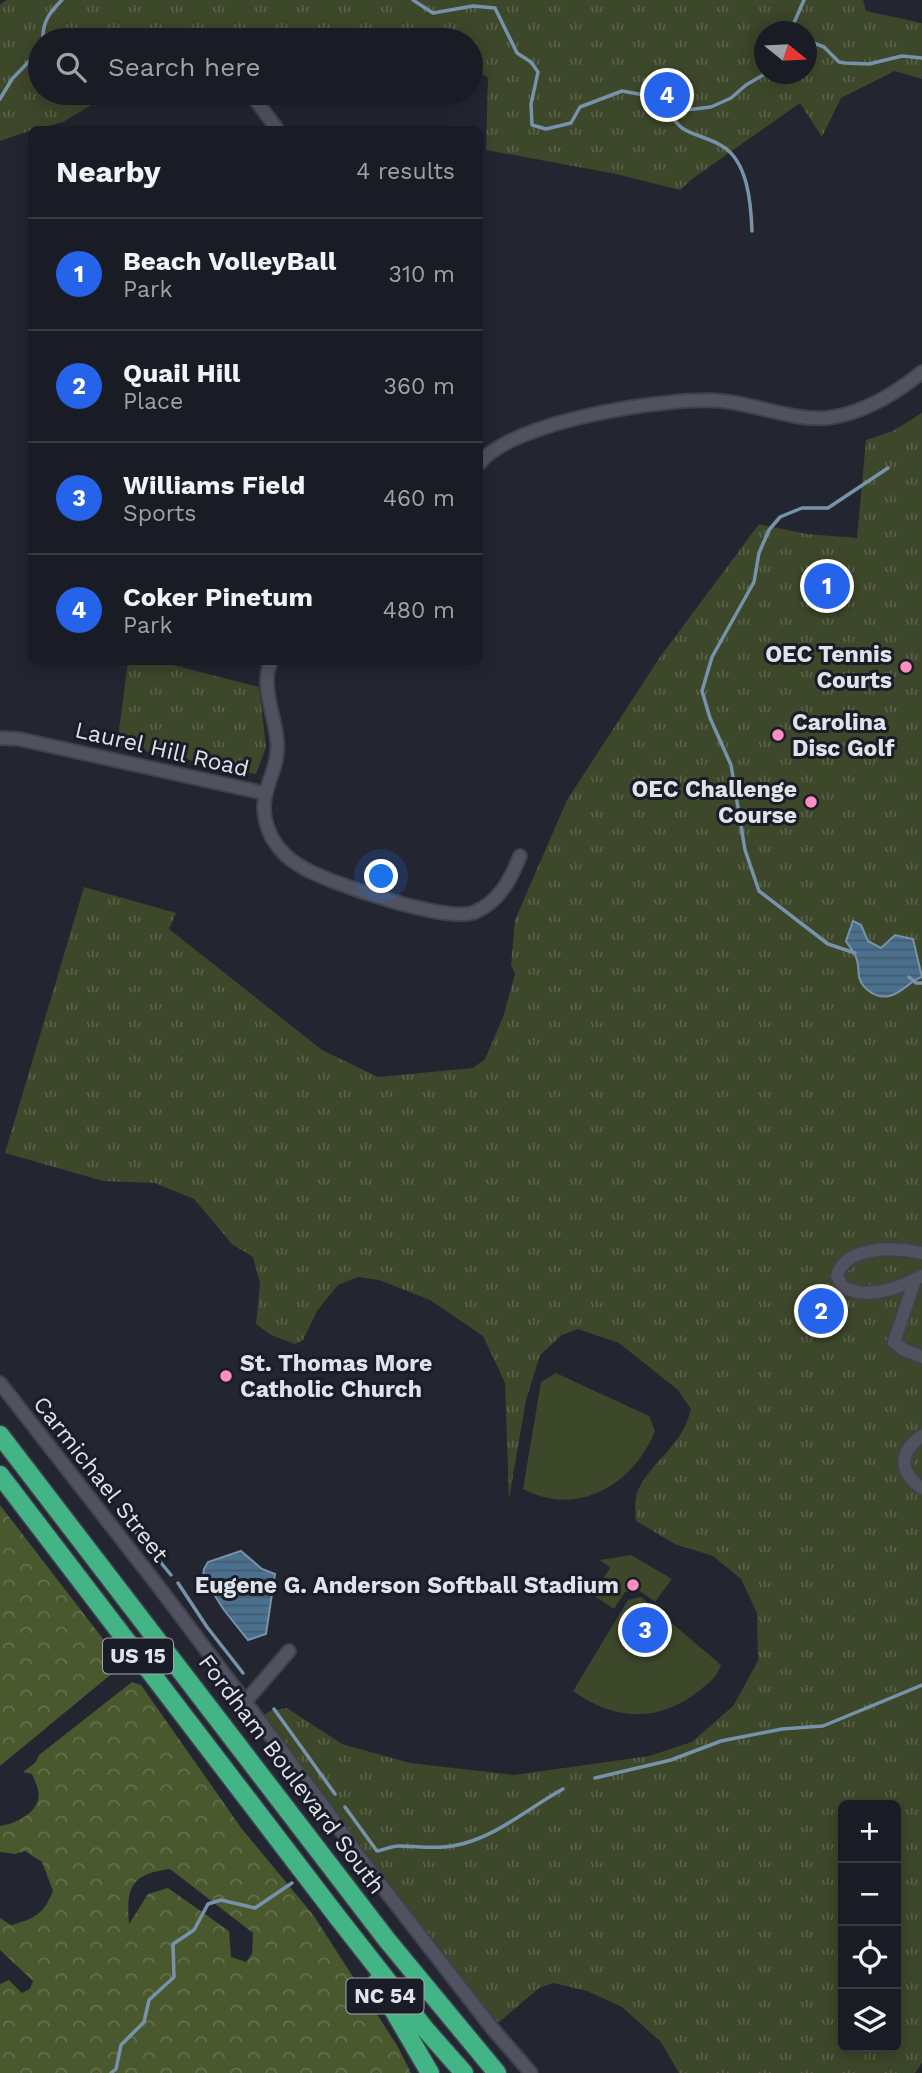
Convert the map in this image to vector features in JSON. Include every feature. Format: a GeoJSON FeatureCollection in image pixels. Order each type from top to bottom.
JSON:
{"type":"FeatureCollection","features":[{"type":"Feature","properties":{"kind":"highway","name":"Fordham Boulevard South"},"geometry":{"type":"LineString","coordinates":[[0,1435],[387,1940],[497,2073]]}},
{"type":"Feature","properties":{"kind":"highway","name":"US 15"},"geometry":{"type":"LineString","coordinates":[[0,1475],[339,1919],[426,2030],[464,2073]]}},
{"type":"Feature","properties":{"kind":"highway","name":"NC 54"},"geometry":{"type":"LineString","coordinates":[[339,1919],[430,2073]]}},
{"type":"Feature","properties":{"kind":"street"},"geometry":{"type":"LineString","coordinates":[[259,105],[275,126]]}},
{"type":"Feature","properties":{"kind":"street"},"geometry":{"type":"LineString","coordinates":[[483,453],[531,431],[665,401],[720,401],[805,417],[828,418],[872,404],[922,372]]}},
{"type":"Feature","properties":{"kind":"street","name":"Laurel Hill Road"},"geometry":{"type":"LineString","coordinates":[[0,738],[19,739],[264,793],[276,759],[278,743],[268,682],[269,665]]}},
{"type":"Feature","properties":{"kind":"street"},"geometry":{"type":"LineString","coordinates":[[264,793],[265,822],[282,853],[302,868],[348,887],[408,905],[458,915],[474,913],[500,895],[520,856]]}},
{"type":"Feature","properties":{"kind":"street"},"geometry":{"type":"LineString","coordinates":[[918,1278],[894,1288],[861,1293],[843,1287],[837,1276],[839,1269],[846,1262],[862,1254],[884,1249],[922,1253]]}},
{"type":"Feature","properties":{"kind":"street"},"geometry":{"type":"LineString","coordinates":[[918,1278],[894,1342],[904,1350],[922,1357]]}},
{"type":"Feature","properties":{"kind":"street","name":"Carmichael Street"},"geometry":{"type":"LineString","coordinates":[[0,1383],[162,1591],[357,1854],[492,2028],[531,2073]]}},
{"type":"Feature","properties":{"kind":"street"},"geometry":{"type":"LineString","coordinates":[[922,1436],[908,1449],[905,1466],[907,1475],[922,1488]]}},
{"type":"Feature","properties":{"kind":"street"},"geometry":{"type":"LineString","coordinates":[[245,1702],[289,1651]]}},
{"type":"Feature","properties":{"kind":"green space"},"geometry":{"type":"Polygon","coordinates":[[[6,0],[863,0],[866,11],[922,23],[922,79],[895,71],[841,98],[822,137],[800,103],[680,190],[616,174],[486,150],[488,78],[483,75],[483,28],[28,28],[28,105],[91,105],[63,122],[48,126],[28,126],[28,131],[0,141],[0,5],[6,0]]]}},
{"type":"Feature","properties":{"kind":"green space"},"geometry":{"type":"Polygon","coordinates":[[[922,413],[922,2063],[915,2073],[679,2073],[661,2042],[622,2007],[587,1991],[553,1983],[539,1988],[492,2028],[258,1719],[270,1711],[287,1708],[342,1744],[410,1763],[514,1775],[649,1756],[692,1742],[733,1706],[758,1661],[757,1613],[741,1579],[713,1556],[675,1544],[636,1521],[639,1488],[687,1422],[691,1409],[678,1390],[619,1343],[578,1329],[562,1335],[540,1355],[526,1400],[509,1499],[505,1383],[483,1336],[430,1300],[379,1280],[358,1277],[338,1285],[317,1311],[303,1340],[295,1344],[271,1335],[256,1324],[260,1283],[253,1257],[232,1244],[194,1199],[155,1183],[103,1181],[5,1153],[84,887],[176,913],[169,929],[322,1050],[378,1077],[473,1068],[485,1059],[503,1017],[515,974],[511,965],[515,920],[567,800],[660,657],[759,524],[807,534],[857,538],[866,440],[893,431],[922,413]]]}},
{"type":"Feature","properties":{"kind":"green space"},"geometry":{"type":"Polygon","coordinates":[[[128,665],[173,665],[259,687],[266,747],[256,774],[117,745],[128,665]]]}},
{"type":"Feature","properties":{"kind":"green space"},"geometry":{"type":"Polygon","coordinates":[[[556,1373],[649,1416],[655,1431],[646,1450],[619,1480],[602,1491],[564,1500],[544,1497],[523,1489],[541,1382],[556,1373]]]}},
{"type":"Feature","properties":{"kind":"green space"},"geometry":{"type":"Polygon","coordinates":[[[0,1505],[107,1644],[120,1667],[0,1766],[0,1505]]]}},
{"type":"Feature","properties":{"kind":"green space","name":"Eugene G. Anderson Softball Stadium"},"geometry":{"type":"Polygon","coordinates":[[[631,1555],[672,1579],[655,1602],[640,1591],[625,1592],[614,1609],[593,1595],[610,1568],[600,1560],[631,1555]]]}},
{"type":"Feature","properties":{"kind":"green space"},"geometry":{"type":"Polygon","coordinates":[[[641,1597],[721,1665],[707,1685],[685,1701],[653,1713],[621,1713],[589,1701],[573,1691],[628,1600],[641,1597]]]}},
{"type":"Feature","properties":{"kind":"green space"},"geometry":{"type":"Polygon","coordinates":[[[132,1682],[141,1685],[242,1829],[314,1916],[398,2047],[411,2073],[0,2073],[0,1984],[9,1980],[22,1993],[30,1989],[33,1981],[0,1950],[0,1918],[11,1925],[32,1918],[46,1905],[53,1891],[42,1862],[25,1851],[15,1854],[0,1852],[0,1826],[27,1815],[36,1804],[38,1790],[32,1774],[23,1772],[35,1763],[39,1755],[132,1682]],[[170,1869],[147,1874],[134,1884],[130,1892],[129,1924],[148,1894],[168,1888],[229,1931],[231,1957],[246,1962],[252,1954],[253,1933],[170,1869]]]}},
{"type":"Feature","properties":{"kind":"water"},"geometry":{"type":"Polygon","coordinates":[[[853,921],[861,925],[868,941],[881,948],[895,935],[913,939],[922,977],[889,996],[880,996],[867,989],[859,977],[858,963],[846,941],[853,921]]]}},
{"type":"Feature","properties":{"kind":"water"},"geometry":{"type":"Polygon","coordinates":[[[241,1551],[262,1569],[275,1574],[266,1634],[248,1640],[203,1577],[208,1562],[241,1551]]]}},
{"type":"Feature","properties":{"kind":"waterway"},"geometry":{"type":"LineString","coordinates":[[44,28],[62,0]]}},
{"type":"Feature","properties":{"kind":"waterway"},"geometry":{"type":"LineString","coordinates":[[413,0],[433,13],[473,6],[495,8],[517,53],[531,62],[538,72],[531,104],[532,125],[546,129],[571,123],[580,107],[622,91],[655,97],[686,110],[711,107],[731,98],[754,80]]}},
{"type":"Feature","properties":{"kind":"waterway"},"geometry":{"type":"LineString","coordinates":[[795,21],[804,0]]}},
{"type":"Feature","properties":{"kind":"waterway"},"geometry":{"type":"LineString","coordinates":[[817,44],[824,47],[839,62],[845,63],[869,64],[902,56],[922,58]]}},
{"type":"Feature","properties":{"kind":"waterway"},"geometry":{"type":"LineString","coordinates":[[0,99],[12,79],[28,62]]}},
{"type":"Feature","properties":{"kind":"waterway"},"geometry":{"type":"LineString","coordinates":[[657,99],[682,128],[722,146],[738,162],[751,208],[752,231]]}},
{"type":"Feature","properties":{"kind":"waterway"},"geometry":{"type":"LineString","coordinates":[[855,953],[828,944],[759,891],[745,850],[731,765],[710,718],[702,691],[712,657],[754,582],[759,553],[769,530],[780,517],[802,508],[828,508],[888,468]]}},
{"type":"Feature","properties":{"kind":"waterway"},"geometry":{"type":"LineString","coordinates":[[909,977],[916,983],[922,983]]}},
{"type":"Feature","properties":{"kind":"waterway"},"geometry":{"type":"LineString","coordinates":[[122,1515],[171,1575]]}},
{"type":"Feature","properties":{"kind":"waterway"},"geometry":{"type":"LineString","coordinates":[[178,1583],[207,1627],[243,1673]]}},
{"type":"Feature","properties":{"kind":"waterway"},"geometry":{"type":"LineString","coordinates":[[595,1778],[671,1760],[721,1741],[782,1729],[823,1726],[922,1685]]}},
{"type":"Feature","properties":{"kind":"waterway"},"geometry":{"type":"LineString","coordinates":[[274,1709],[335,1794]]}},
{"type":"Feature","properties":{"kind":"waterway"},"geometry":{"type":"LineString","coordinates":[[345,1807],[377,1851],[398,1846],[445,1847],[482,1837],[563,1789]]}},
{"type":"Feature","properties":{"kind":"waterway"},"geometry":{"type":"LineString","coordinates":[[111,2073],[116,2069],[121,2045],[144,2022],[149,2000],[174,1977],[173,1944],[194,1930],[208,1904],[221,1900],[255,1908],[292,1883]]}},
{"type":"Feature","properties":{"kind":"place","name":"Coker Pinetum"},"geometry":{"type":"Point","coordinates":[667,95]}},
{"type":"Feature","properties":{"kind":"place","name":"Beach VolleyBall"},"geometry":{"type":"Point","coordinates":[827,586]}},
{"type":"Feature","properties":{"kind":"place","name":"OEC Tennis Courts"},"geometry":{"type":"Point","coordinates":[906,667]}},
{"type":"Feature","properties":{"kind":"place","name":"Carolina Disc Golf"},"geometry":{"type":"Point","coordinates":[778,735]}},
{"type":"Feature","properties":{"kind":"place","name":"OEC Challenge Course"},"geometry":{"type":"Point","coordinates":[811,802]}},
{"type":"Feature","properties":{"kind":"place","name":"Quail Hill"},"geometry":{"type":"Point","coordinates":[821,1311]}},
{"type":"Feature","properties":{"kind":"place","name":"St. Thomas More Catholic Church"},"geometry":{"type":"Point","coordinates":[226,1376]}},
{"type":"Feature","properties":{"kind":"place","name":"Eugene G. Anderson Softball Stadium"},"geometry":{"type":"Point","coordinates":[633,1585]}},
{"type":"Feature","properties":{"kind":"place","name":"Williams Field"},"geometry":{"type":"Point","coordinates":[645,1630]}}]}
